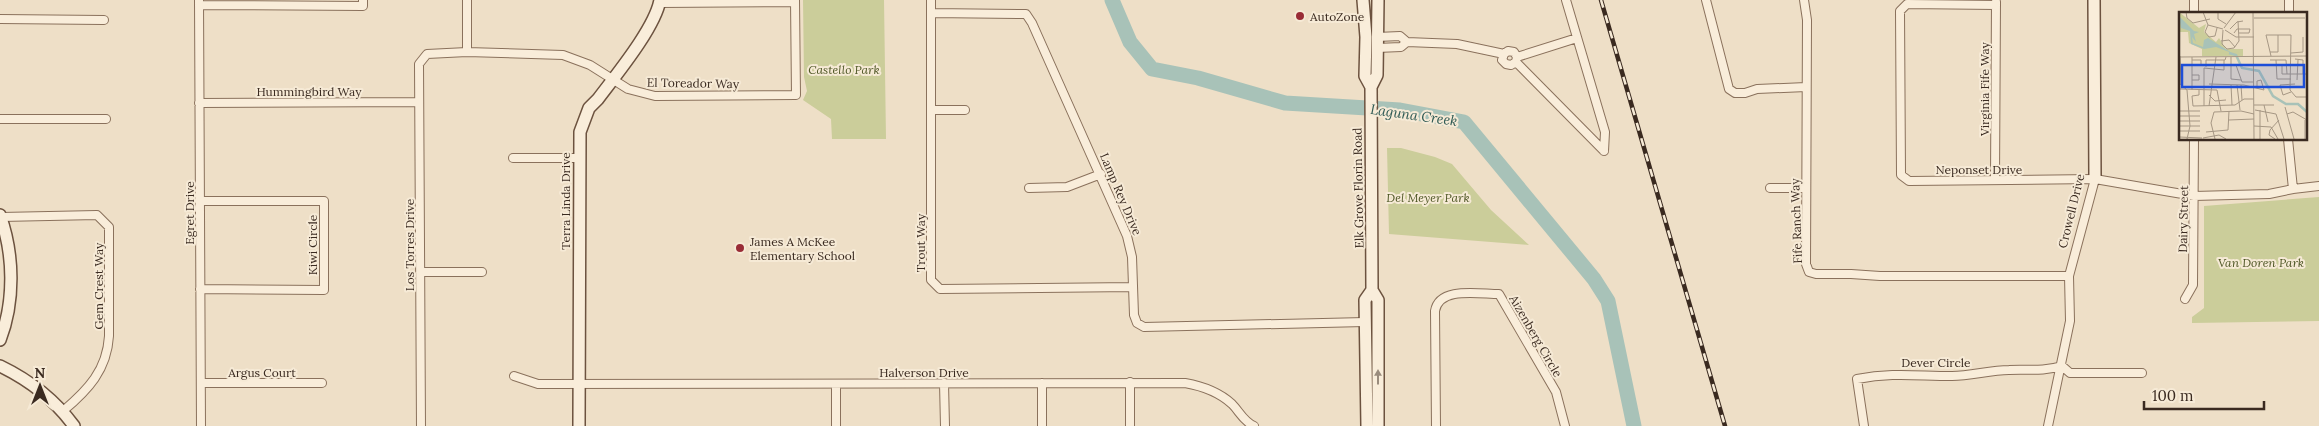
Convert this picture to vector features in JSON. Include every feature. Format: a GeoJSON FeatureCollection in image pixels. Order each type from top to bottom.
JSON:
{"type":"FeatureCollection","features":[{"type":"Feature","properties":{"kind":"street"},"geometry":{"type":"LineString","coordinates":[[199,2],[363,6],[363,0]]}},
{"type":"Feature","properties":{"kind":"street"},"geometry":{"type":"LineString","coordinates":[[467,0],[467,52]]}},
{"type":"Feature","properties":{"kind":"street","name":"Trout Way"},"geometry":{"type":"LineString","coordinates":[[931,0],[931,280],[940,289],[1134,287]]}},
{"type":"Feature","properties":{"kind":"street","name":"Elk Grove Florin Road"},"geometry":{"type":"LineString","coordinates":[[1370,87],[1377,75],[1378,0]]}},
{"type":"Feature","properties":{"kind":"street"},"geometry":{"type":"LineString","coordinates":[[1364,4],[1370,18],[1371,46],[1377,42],[1400,36],[1407,42],[1457,44],[1504,54],[1511,51],[1516,59],[1604,151],[1605,132],[1566,0]]}},
{"type":"Feature","properties":{"kind":"street"},"geometry":{"type":"LineString","coordinates":[[1706,0],[1729,89],[1735,94],[1745,94],[1757,89],[1806,87]]}},
{"type":"Feature","properties":{"kind":"street","name":"Fife Ranch Way"},"geometry":{"type":"LineString","coordinates":[[1804,0],[1807,20],[1806,264],[1809,272],[1816,274],[2069,276]]}},
{"type":"Feature","properties":{"kind":"street","name":"Crowell Drive"},"geometry":{"type":"LineString","coordinates":[[2048,426],[2070,321],[2069,276],[2095,179],[2094,0]]}},
{"type":"Feature","properties":{"kind":"street"},"geometry":{"type":"LineString","coordinates":[[660,1],[795,1]]}},
{"type":"Feature","properties":{"kind":"street","name":"Terra Linda Drive"},"geometry":{"type":"LineString","coordinates":[[579,426],[580,132],[589,108],[612,80],[653,20],[660,1]]}},
{"type":"Feature","properties":{"kind":"street","name":"El Toreador Way"},"geometry":{"type":"LineString","coordinates":[[419,64],[427,54],[467,52],[563,55],[590,65],[612,80],[637,92],[655,96],[796,96],[795,1]]}},
{"type":"Feature","properties":{"kind":"street","name":"Egret Drive"},"geometry":{"type":"LineString","coordinates":[[199,2],[201,426]]}},
{"type":"Feature","properties":{"kind":"street","name":"Neponset Drive"},"geometry":{"type":"LineString","coordinates":[[1996,3],[1907,4],[1900,11],[1901,175],[1909,181],[2095,179],[2194,196],[2269,194],[2319,186]]}},
{"type":"Feature","properties":{"kind":"street","name":"Virginia Fife Way"},"geometry":{"type":"LineString","coordinates":[[1995,179],[1996,3]]}},
{"type":"Feature","properties":{"kind":"street","name":"Elk Grove Florin Road"},"geometry":{"type":"LineString","coordinates":[[1364,4],[1366,37],[1365,76],[1370,87],[1372,290],[1378,300],[1378,426]]}},
{"type":"Feature","properties":{"kind":"street","name":"Lamp Rey Drive"},"geometry":{"type":"LineString","coordinates":[[931,13],[1026,14],[1032,23],[1130,244],[1134,287],[1134,315],[1137,323],[1144,327],[1365,322]]}},
{"type":"Feature","properties":{"kind":"street"},"geometry":{"type":"LineString","coordinates":[[0,19],[104,20]]}},
{"type":"Feature","properties":{"kind":"street"},"geometry":{"type":"LineString","coordinates":[[1504,54],[1502,60],[1506,64],[1511,65],[1516,59],[1577,38]]}},
{"type":"Feature","properties":{"kind":"street"},"geometry":{"type":"LineString","coordinates":[[1377,42],[1401,47],[1407,42]]}},
{"type":"Feature","properties":{"kind":"street","name":"Los Torres Drive"},"geometry":{"type":"LineString","coordinates":[[419,64],[421,426]]}},
{"type":"Feature","properties":{"kind":"street","name":"Hummingbird Way"},"geometry":{"type":"LineString","coordinates":[[200,103],[419,102]]}},
{"type":"Feature","properties":{"kind":"street"},"geometry":{"type":"LineString","coordinates":[[930,110],[965,110]]}},
{"type":"Feature","properties":{"kind":"street"},"geometry":{"type":"LineString","coordinates":[[0,119],[106,119]]}},
{"type":"Feature","properties":{"kind":"street","name":"Dairy Street"},"geometry":{"type":"LineString","coordinates":[[2185,299],[2193,285],[2194,140]]}},
{"type":"Feature","properties":{"kind":"street"},"geometry":{"type":"LineString","coordinates":[[2288,140],[2293,189]]}},
{"type":"Feature","properties":{"kind":"street"},"geometry":{"type":"LineString","coordinates":[[512,158],[579,158]]}},
{"type":"Feature","properties":{"kind":"street"},"geometry":{"type":"LineString","coordinates":[[1029,188],[1067,187],[1100,174]]}},
{"type":"Feature","properties":{"kind":"street"},"geometry":{"type":"LineString","coordinates":[[1770,188],[1806,188]]}},
{"type":"Feature","properties":{"kind":"street","name":"Kiwi Circle"},"geometry":{"type":"LineString","coordinates":[[200,201],[324,202],[324,290],[200,289]]}},
{"type":"Feature","properties":{"kind":"street","name":"Gem Crest Way"},"geometry":{"type":"LineString","coordinates":[[0,216],[97,215],[109,227],[109,336],[107,354],[101,371],[90,387],[63,411]]}},
{"type":"Feature","properties":{"kind":"street"},"geometry":{"type":"LineString","coordinates":[[0,216],[8,243],[11,280],[7,318],[0,340]]}},
{"type":"Feature","properties":{"kind":"street"},"geometry":{"type":"LineString","coordinates":[[420,272],[482,272]]}},
{"type":"Feature","properties":{"kind":"street","name":"Elk Grove Florin Road"},"geometry":{"type":"LineString","coordinates":[[1367,426],[1365,300],[1372,290]]}},
{"type":"Feature","properties":{"kind":"street","name":"Aizenberg Circle"},"geometry":{"type":"LineString","coordinates":[[1436,426],[1434,311],[1437,303],[1443,297],[1451,294],[1499,294],[1551,383],[1562,410],[1565,426]]}},
{"type":"Feature","properties":{"kind":"street"},"geometry":{"type":"LineString","coordinates":[[0,366],[20,376],[63,411],[74,426]]}},
{"type":"Feature","properties":{"kind":"street"},"geometry":{"type":"LineString","coordinates":[[2062,366],[2070,373],[2142,373]]}},
{"type":"Feature","properties":{"kind":"street","name":"Dever Circle"},"geometry":{"type":"LineString","coordinates":[[1864,426],[1856,379],[1894,374],[1952,376],[2008,370],[2042,371],[2062,366]]}},
{"type":"Feature","properties":{"kind":"street","name":"Halverson Drive"},"geometry":{"type":"LineString","coordinates":[[514,376],[538,384],[1130,382],[1185,384],[1202,387],[1226,399],[1245,424],[1254,426]]}},
{"type":"Feature","properties":{"kind":"street","name":"Argus Court"},"geometry":{"type":"LineString","coordinates":[[201,382],[322,383]]}},
{"type":"Feature","properties":{"kind":"street"},"geometry":{"type":"LineString","coordinates":[[1130,382],[1130,426]]}},
{"type":"Feature","properties":{"kind":"street"},"geometry":{"type":"LineString","coordinates":[[1042,383],[1042,426]]}},
{"type":"Feature","properties":{"kind":"street"},"geometry":{"type":"LineString","coordinates":[[836,384],[836,426]]}},
{"type":"Feature","properties":{"kind":"street"},"geometry":{"type":"LineString","coordinates":[[944,384],[945,426]]}},
{"type":"Feature","properties":{"kind":"green space","name":"Castello Park"},"geometry":{"type":"Polygon","coordinates":[[[803,0],[884,0],[886,139],[832,139],[831,119],[803,100],[807,91],[804,77],[803,0]]]}},
{"type":"Feature","properties":{"kind":"green space","name":"Del Meyer Park"},"geometry":{"type":"Polygon","coordinates":[[[1387,148],[1401,148],[1435,157],[1452,164],[1491,210],[1529,245],[1389,234],[1387,148]]]}},
{"type":"Feature","properties":{"kind":"green space","name":"Van Doren Park"},"geometry":{"type":"Polygon","coordinates":[[[2319,197],[2319,321],[2192,323],[2192,317],[2204,308],[2204,206],[2319,197]]]}},
{"type":"Feature","properties":{"kind":"waterway","name":"Laguna Creek"},"geometry":{"type":"LineString","coordinates":[[1112,0],[1130,42],[1152,69],[1198,78],[1285,103],[1400,110],[1464,122],[1594,279],[1608,301],[1634,426]]}},
{"type":"Feature","properties":{"kind":"railway"},"geometry":{"type":"LineString","coordinates":[[1601,0],[1725,426]]}},
{"type":"Feature","properties":{"kind":"place","name":"AutoZone"},"geometry":{"type":"Point","coordinates":[1300,16]}},
{"type":"Feature","properties":{"kind":"place","name":"James A McKee Elementary School"},"geometry":{"type":"Point","coordinates":[740,248]}}]}
